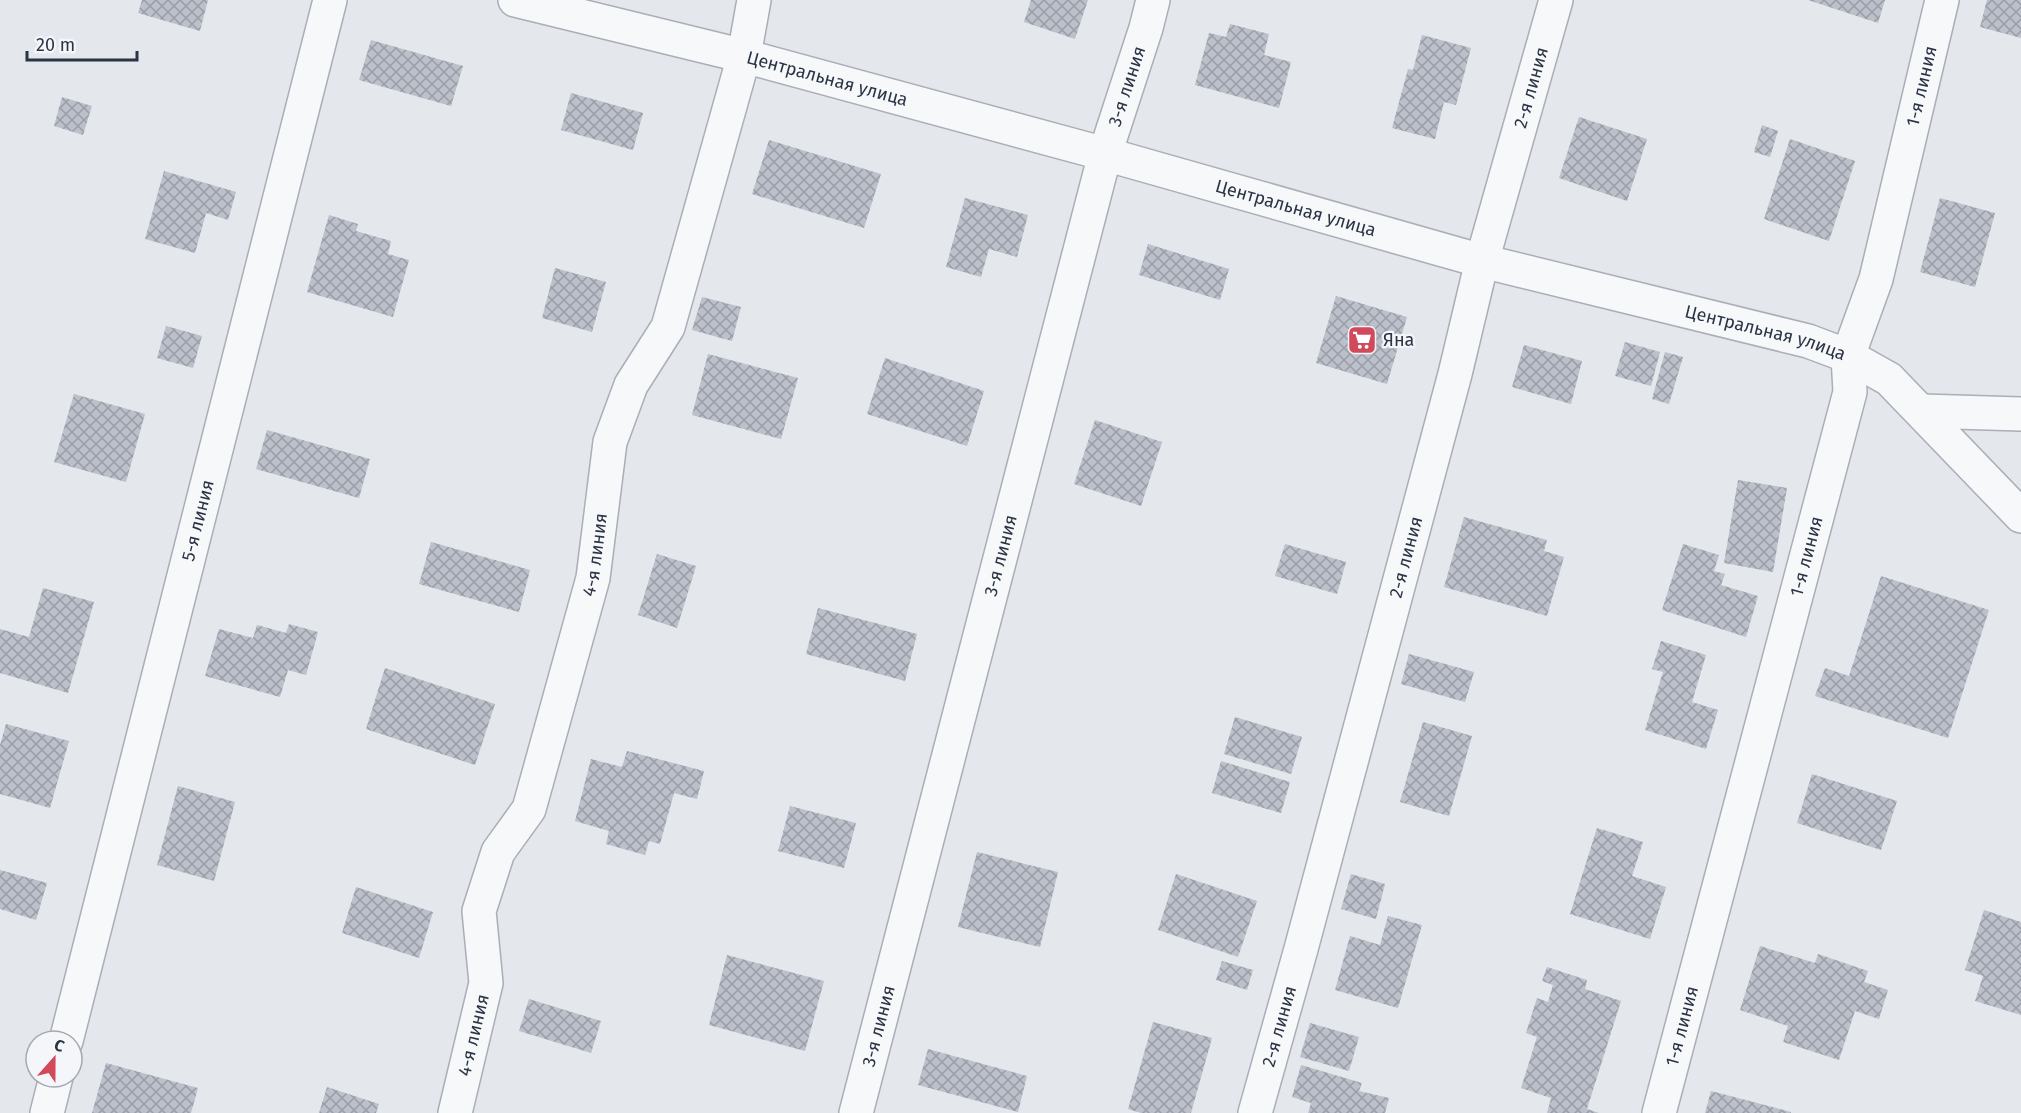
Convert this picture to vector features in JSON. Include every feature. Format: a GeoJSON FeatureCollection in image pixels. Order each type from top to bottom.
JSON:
{"type":"FeatureCollection","features":[{"type":"Feature","properties":{"kind":"street","name":"5-я линия"},"geometry":{"type":"LineString","coordinates":[[69,1029],[330,0]]}},
{"type":"Feature","properties":{"kind":"street","name":"Центральная улица"},"geometry":{"type":"LineString","coordinates":[[515,0],[744,56],[1105,154],[1482,261],[1808,342],[1848,356],[1889,379],[2019,511]]}},
{"type":"Feature","properties":{"kind":"street","name":"4-я линия"},"geometry":{"type":"LineString","coordinates":[[455,1113],[486,983],[479,911],[498,852],[530,809],[593,578],[610,442],[631,385],[669,327],[744,56],[754,0]]}},
{"type":"Feature","properties":{"kind":"street","name":"3-я линия"},"geometry":{"type":"LineString","coordinates":[[856,1113],[1105,154],[1153,0]]}},
{"type":"Feature","properties":{"kind":"street","name":"2-я линия"},"geometry":{"type":"LineString","coordinates":[[1255,1113],[1449,397],[1482,261],[1556,0]]}},
{"type":"Feature","properties":{"kind":"street","name":"1-я линия"},"geometry":{"type":"LineString","coordinates":[[1659,1113],[1850,392],[1848,356],[1876,279],[1942,0]]}},
{"type":"Feature","properties":{"kind":"street"},"geometry":{"type":"LineString","coordinates":[[1922,411],[2021,414]]}},
{"type":"Feature","properties":{"kind":"street"},"geometry":{"type":"LineString","coordinates":[[47,1113],[53,1089]]}},
{"type":"Feature","properties":{"kind":"building"},"geometry":{"type":"Polygon","coordinates":[[[142,0],[208,0],[200,31],[138,13],[142,0]]]}},
{"type":"Feature","properties":{"kind":"building"},"geometry":{"type":"Polygon","coordinates":[[[1031,0],[1088,0],[1075,39],[1024,22],[1031,0]]]}},
{"type":"Feature","properties":{"kind":"building"},"geometry":{"type":"Polygon","coordinates":[[[1808,0],[1885,0],[1878,23],[1808,0]]]}},
{"type":"Feature","properties":{"kind":"building"},"geometry":{"type":"Polygon","coordinates":[[[1987,0],[2021,0],[2021,38],[1980,27],[1987,0]]]}},
{"type":"Feature","properties":{"kind":"building"},"geometry":{"type":"Polygon","coordinates":[[[1230,24],[1269,34],[1264,55],[1291,62],[1279,108],[1195,85],[1209,33],[1226,37],[1230,24]]]}},
{"type":"Feature","properties":{"kind":"building"},"geometry":{"type":"Polygon","coordinates":[[[1422,35],[1471,48],[1456,105],[1444,102],[1435,139],[1392,128],[1408,69],[1413,70],[1422,35]]]}},
{"type":"Feature","properties":{"kind":"building"},"geometry":{"type":"Polygon","coordinates":[[[371,40],[463,66],[451,106],[359,80],[371,40]]]}},
{"type":"Feature","properties":{"kind":"building"},"geometry":{"type":"Polygon","coordinates":[[[571,93],[643,113],[633,150],[561,130],[571,93]]]}},
{"type":"Feature","properties":{"kind":"building"},"geometry":{"type":"Polygon","coordinates":[[[62,97],[92,106],[83,135],[54,126],[62,97]]]}},
{"type":"Feature","properties":{"kind":"building"},"geometry":{"type":"Polygon","coordinates":[[[1579,117],[1647,139],[1627,201],[1559,178],[1579,117]]]}},
{"type":"Feature","properties":{"kind":"building"},"geometry":{"type":"Polygon","coordinates":[[[1762,125],[1778,131],[1770,157],[1754,152],[1762,125]]]}},
{"type":"Feature","properties":{"kind":"building"},"geometry":{"type":"Polygon","coordinates":[[[1790,139],[1855,161],[1829,241],[1764,219],[1790,139]]]}},
{"type":"Feature","properties":{"kind":"building"},"geometry":{"type":"Polygon","coordinates":[[[769,140],[881,174],[864,228],[752,194],[769,140]]]}},
{"type":"Feature","properties":{"kind":"building"},"geometry":{"type":"Polygon","coordinates":[[[164,171],[236,192],[228,220],[206,213],[195,253],[145,239],[164,171]]]}},
{"type":"Feature","properties":{"kind":"building"},"geometry":{"type":"Polygon","coordinates":[[[965,198],[1028,215],[1017,257],[989,249],[981,277],[946,267],[965,198]]]}},
{"type":"Feature","properties":{"kind":"building"},"geometry":{"type":"Polygon","coordinates":[[[1940,198],[1995,213],[1975,287],[1920,272],[1940,198]]]}},
{"type":"Feature","properties":{"kind":"building"},"geometry":{"type":"Polygon","coordinates":[[[329,215],[358,224],[356,231],[391,241],[388,254],[409,260],[393,317],[307,292],[329,215]]]}},
{"type":"Feature","properties":{"kind":"building"},"geometry":{"type":"Polygon","coordinates":[[[1148,244],[1229,269],[1220,300],[1139,275],[1148,244]]]}},
{"type":"Feature","properties":{"kind":"building"},"geometry":{"type":"Polygon","coordinates":[[[555,268],[606,282],[592,332],[542,318],[555,268]]]}},
{"type":"Feature","properties":{"kind":"building","name":"Яна"},"geometry":{"type":"Polygon","coordinates":[[[1336,296],[1407,317],[1387,384],[1316,363],[1336,296]]]}},
{"type":"Feature","properties":{"kind":"building"},"geometry":{"type":"Polygon","coordinates":[[[702,297],[741,307],[732,341],[692,330],[702,297]]]}},
{"type":"Feature","properties":{"kind":"building"},"geometry":{"type":"Polygon","coordinates":[[[166,326],[202,336],[193,368],[157,358],[166,326]]]}},
{"type":"Feature","properties":{"kind":"building"},"geometry":{"type":"Polygon","coordinates":[[[1625,342],[1660,352],[1651,386],[1615,376],[1625,342]]]}},
{"type":"Feature","properties":{"kind":"building"},"geometry":{"type":"Polygon","coordinates":[[[1524,345],[1582,361],[1571,404],[1512,387],[1524,345]]]}},
{"type":"Feature","properties":{"kind":"building"},"geometry":{"type":"Polygon","coordinates":[[[1665,352],[1683,357],[1669,404],[1652,399],[1665,352]]]}},
{"type":"Feature","properties":{"kind":"building"},"geometry":{"type":"Polygon","coordinates":[[[708,354],[798,378],[781,439],[692,415],[708,354]]]}},
{"type":"Feature","properties":{"kind":"building"},"geometry":{"type":"Polygon","coordinates":[[[885,358],[984,391],[967,446],[867,414],[885,358]]]}},
{"type":"Feature","properties":{"kind":"building"},"geometry":{"type":"Polygon","coordinates":[[[74,394],[145,414],[126,482],[54,462],[74,394]]]}},
{"type":"Feature","properties":{"kind":"building"},"geometry":{"type":"Polygon","coordinates":[[[1095,420],[1162,442],[1141,506],[1074,484],[1095,420]]]}},
{"type":"Feature","properties":{"kind":"building"},"geometry":{"type":"Polygon","coordinates":[[[267,430],[370,459],[359,498],[256,469],[267,430]]]}},
{"type":"Feature","properties":{"kind":"building"},"geometry":{"type":"Polygon","coordinates":[[[1738,480],[1787,488],[1773,572],[1724,563],[1738,480]]]}},
{"type":"Feature","properties":{"kind":"building"},"geometry":{"type":"Polygon","coordinates":[[[1464,517],[1547,540],[1544,551],[1564,557],[1547,616],[1444,587],[1464,517]]]}},
{"type":"Feature","properties":{"kind":"building"},"geometry":{"type":"Polygon","coordinates":[[[431,542],[530,570],[519,612],[419,584],[431,542]]]}},
{"type":"Feature","properties":{"kind":"building"},"geometry":{"type":"Polygon","coordinates":[[[1285,544],[1346,562],[1337,594],[1275,576],[1285,544]]]}},
{"type":"Feature","properties":{"kind":"building"},"geometry":{"type":"Polygon","coordinates":[[[1683,544],[1719,555],[1714,571],[1725,574],[1721,585],[1758,596],[1746,637],[1662,610],[1683,544]]]}},
{"type":"Feature","properties":{"kind":"building"},"geometry":{"type":"Polygon","coordinates":[[[657,554],[696,566],[677,628],[638,615],[657,554]]]}},
{"type":"Feature","properties":{"kind":"building"},"geometry":{"type":"Polygon","coordinates":[[[1881,576],[1989,610],[1948,738],[1815,696],[1825,668],[1849,676],[1881,576]]]}},
{"type":"Feature","properties":{"kind":"building"},"geometry":{"type":"Polygon","coordinates":[[[43,588],[94,602],[68,693],[0,673],[0,629],[29,637],[43,588]]]}},
{"type":"Feature","properties":{"kind":"building"},"geometry":{"type":"Polygon","coordinates":[[[818,608],[917,634],[905,681],[806,654],[818,608]]]}},
{"type":"Feature","properties":{"kind":"building"},"geometry":{"type":"Polygon","coordinates":[[[289,624],[318,632],[306,675],[288,670],[280,697],[205,676],[219,629],[253,638],[257,625],[286,633],[289,624]]]}},
{"type":"Feature","properties":{"kind":"building"},"geometry":{"type":"Polygon","coordinates":[[[1661,641],[1706,655],[1692,702],[1718,710],[1706,749],[1645,730],[1663,672],[1652,669],[1661,641]]]}},
{"type":"Feature","properties":{"kind":"building"},"geometry":{"type":"Polygon","coordinates":[[[1409,654],[1474,672],[1465,702],[1401,684],[1409,654]]]}},
{"type":"Feature","properties":{"kind":"building"},"geometry":{"type":"Polygon","coordinates":[[[385,668],[495,704],[475,765],[366,729],[385,668]]]}},
{"type":"Feature","properties":{"kind":"building"},"geometry":{"type":"Polygon","coordinates":[[[1235,717],[1302,737],[1291,774],[1224,754],[1235,717]]]}},
{"type":"Feature","properties":{"kind":"building"},"geometry":{"type":"Polygon","coordinates":[[[1423,722],[1472,736],[1449,816],[1400,802],[1423,722]]]}},
{"type":"Feature","properties":{"kind":"building"},"geometry":{"type":"Polygon","coordinates":[[[6,724],[69,741],[50,808],[0,794],[0,745],[6,724]]]}},
{"type":"Feature","properties":{"kind":"building"},"geometry":{"type":"Polygon","coordinates":[[[627,751],[704,771],[697,799],[674,793],[660,844],[649,841],[645,855],[606,844],[609,831],[575,821],[591,759],[622,767],[627,751]]]}},
{"type":"Feature","properties":{"kind":"building"},"geometry":{"type":"Polygon","coordinates":[[[1221,761],[1290,782],[1281,813],[1212,793],[1221,761]]]}},
{"type":"Feature","properties":{"kind":"building"},"geometry":{"type":"Polygon","coordinates":[[[1812,774],[1897,801],[1881,850],[1797,823],[1812,774]]]}},
{"type":"Feature","properties":{"kind":"building"},"geometry":{"type":"Polygon","coordinates":[[[178,786],[235,802],[214,881],[157,865],[178,786]]]}},
{"type":"Feature","properties":{"kind":"building"},"geometry":{"type":"Polygon","coordinates":[[[790,806],[856,823],[844,868],[778,851],[790,806]]]}},
{"type":"Feature","properties":{"kind":"building"},"geometry":{"type":"Polygon","coordinates":[[[1597,828],[1643,842],[1632,876],[1666,887],[1650,939],[1570,914],[1597,828]]]}},
{"type":"Feature","properties":{"kind":"building"},"geometry":{"type":"Polygon","coordinates":[[[977,852],[1058,872],[1040,947],[958,927],[977,852]]]}},
{"type":"Feature","properties":{"kind":"building"},"geometry":{"type":"Polygon","coordinates":[[[0,870],[47,883],[36,920],[0,909],[0,870]]]}},
{"type":"Feature","properties":{"kind":"building"},"geometry":{"type":"Polygon","coordinates":[[[1176,874],[1257,901],[1238,957],[1158,930],[1176,874]]]}},
{"type":"Feature","properties":{"kind":"building"},"geometry":{"type":"Polygon","coordinates":[[[1351,874],[1385,884],[1376,919],[1341,909],[1351,874]]]}},
{"type":"Feature","properties":{"kind":"building"},"geometry":{"type":"Polygon","coordinates":[[[356,887],[433,912],[419,958],[342,933],[356,887]]]}},
{"type":"Feature","properties":{"kind":"building"},"geometry":{"type":"Polygon","coordinates":[[[1984,910],[2021,922],[2021,1015],[1975,1001],[1983,976],[1965,970],[1984,910]]]}},
{"type":"Feature","properties":{"kind":"building"},"geometry":{"type":"Polygon","coordinates":[[[1388,916],[1422,925],[1398,1008],[1335,990],[1350,936],[1380,945],[1388,916]]]}},
{"type":"Feature","properties":{"kind":"building"},"geometry":{"type":"Polygon","coordinates":[[[1760,946],[1815,963],[1818,954],[1868,971],[1864,982],[1888,990],[1879,1019],[1855,1011],[1839,1060],[1783,1042],[1788,1026],[1740,1010],[1760,946]]]}},
{"type":"Feature","properties":{"kind":"building"},"geometry":{"type":"Polygon","coordinates":[[[727,955],[824,981],[805,1051],[709,1025],[727,955]]]}},
{"type":"Feature","properties":{"kind":"building"},"geometry":{"type":"Polygon","coordinates":[[[1222,961],[1253,970],[1247,990],[1216,980],[1222,961]]]}},
{"type":"Feature","properties":{"kind":"building"},"geometry":{"type":"Polygon","coordinates":[[[1547,967],[1587,980],[1585,989],[1621,1001],[1587,1109],[1599,1113],[1547,1113],[1551,1098],[1521,1088],[1537,1037],[1526,1033],[1537,998],[1548,1002],[1553,985],[1542,981],[1547,967]]]}},
{"type":"Feature","properties":{"kind":"building"},"geometry":{"type":"Polygon","coordinates":[[[529,999],[601,1021],[591,1053],[519,1031],[529,999]]]}},
{"type":"Feature","properties":{"kind":"building"},"geometry":{"type":"Polygon","coordinates":[[[1153,1022],[1212,1038],[1191,1113],[1141,1113],[1128,1109],[1153,1022]]]}},
{"type":"Feature","properties":{"kind":"building"},"geometry":{"type":"Polygon","coordinates":[[[1310,1023],[1359,1037],[1349,1071],[1300,1057],[1310,1023]]]}},
{"type":"Feature","properties":{"kind":"building"},"geometry":{"type":"Polygon","coordinates":[[[928,1049],[1027,1076],[1018,1112],[918,1085],[928,1049]]]}},
{"type":"Feature","properties":{"kind":"building"},"geometry":{"type":"Polygon","coordinates":[[[106,1063],[198,1088],[191,1113],[92,1113],[106,1063]]]}},
{"type":"Feature","properties":{"kind":"building"},"geometry":{"type":"Polygon","coordinates":[[[1301,1065],[1362,1083],[1359,1091],[1389,1098],[1385,1113],[1308,1113],[1311,1103],[1292,1097],[1301,1065]]]}},
{"type":"Feature","properties":{"kind":"building"},"geometry":{"type":"Polygon","coordinates":[[[327,1087],[379,1104],[376,1113],[319,1113],[327,1087]]]}},
{"type":"Feature","properties":{"kind":"building"},"geometry":{"type":"Polygon","coordinates":[[[1711,1091],[1791,1112],[1791,1113],[1705,1113],[1711,1091]]]}},
{"type":"Feature","properties":{"kind":"place","name":"Яна"},"geometry":{"type":"Point","coordinates":[1362,340]}}]}
